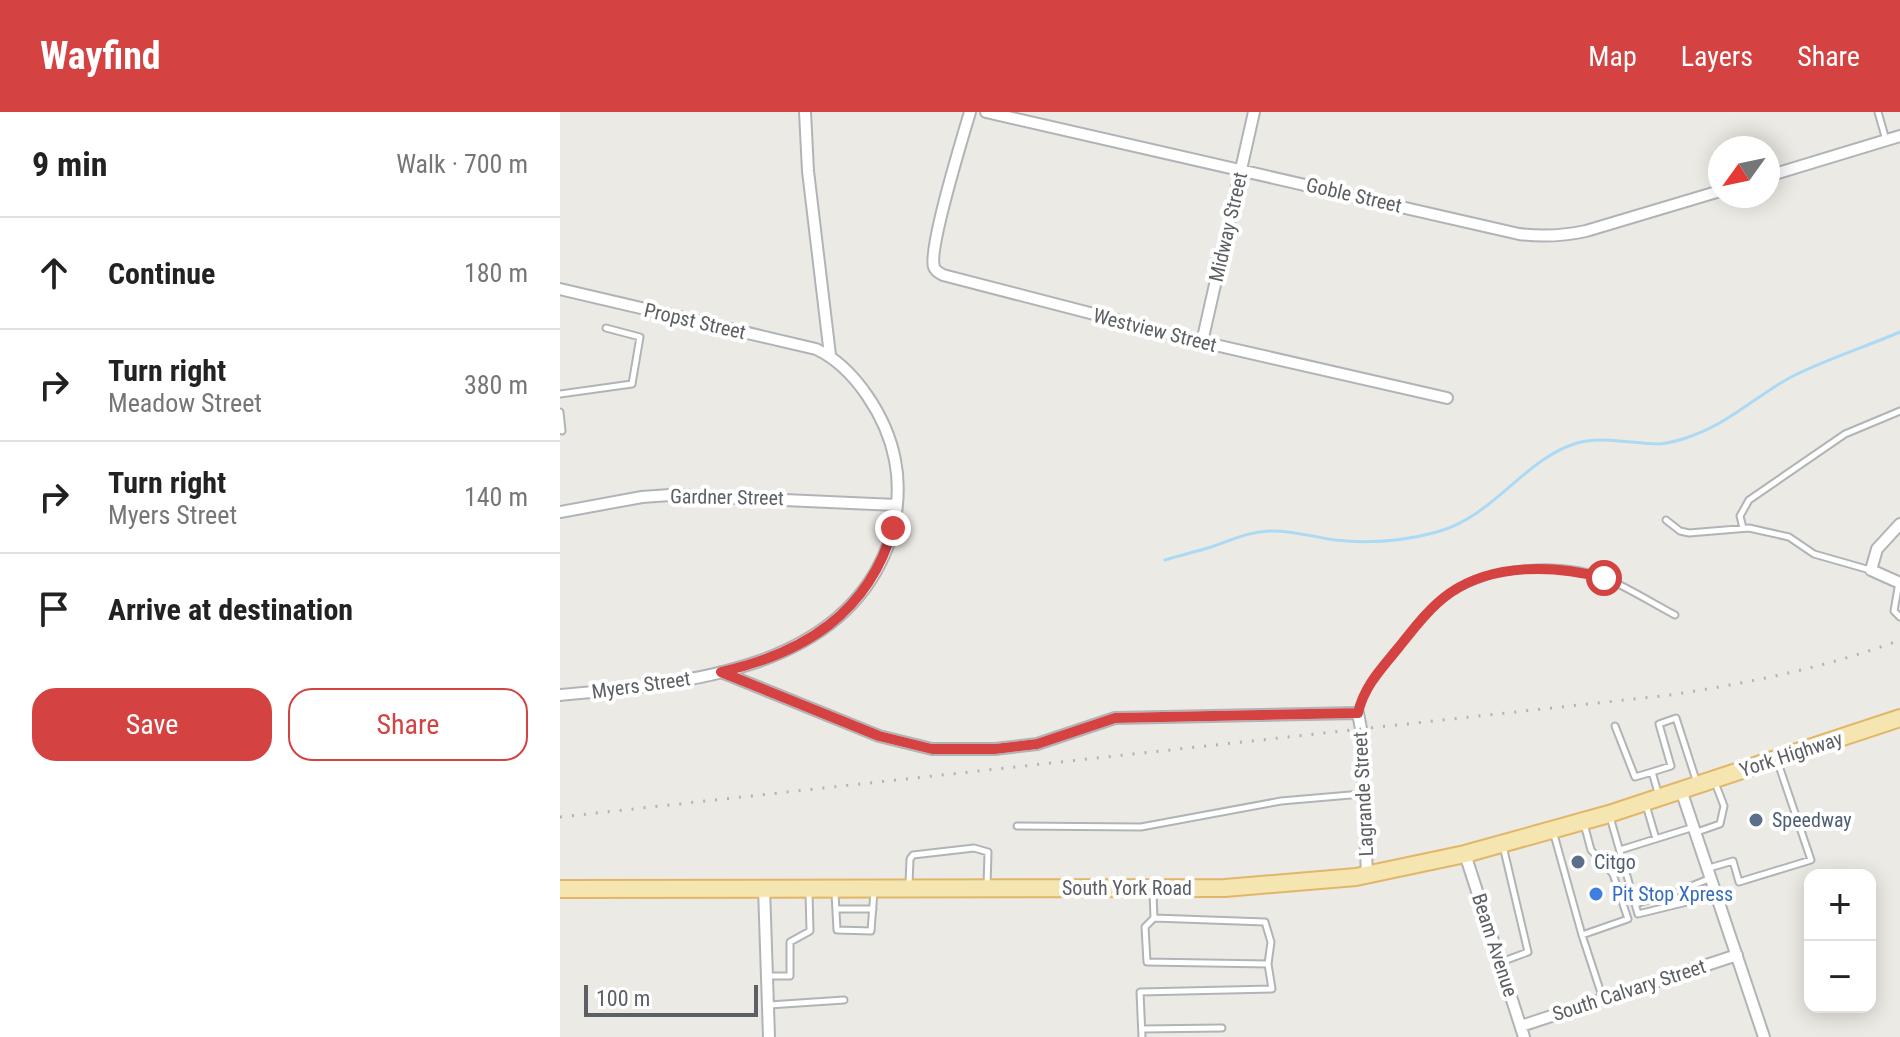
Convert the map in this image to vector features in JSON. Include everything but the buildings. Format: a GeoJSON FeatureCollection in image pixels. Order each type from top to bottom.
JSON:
{"type":"FeatureCollection","features":[{"type":"Feature","properties":{"kind":"main road","name":"York Highway"},"geometry":{"type":"LineString","coordinates":[[1681,790],[1900,718]]}},
{"type":"Feature","properties":{"kind":"main road","name":"South York Road"},"geometry":{"type":"LineString","coordinates":[[560,889],[1288,885],[1367,875],[1465,854],[1609,814],[1681,790]]}},
{"type":"Feature","properties":{"kind":"street"},"geometry":{"type":"LineString","coordinates":[[805,112],[808,171],[830,355]]}},
{"type":"Feature","properties":{"kind":"street","name":"Westview Street"},"geometry":{"type":"LineString","coordinates":[[970,112],[933,261],[937,272],[1202,342],[1447,398]]}},
{"type":"Feature","properties":{"kind":"street","name":"Goble Street"},"geometry":{"type":"LineString","coordinates":[[986,112],[1519,234],[1567,235],[1708,195]]}},
{"type":"Feature","properties":{"kind":"street","name":"Midway Street"},"geometry":{"type":"LineString","coordinates":[[1202,342],[1254,112]]}},
{"type":"Feature","properties":{"kind":"street"},"geometry":{"type":"LineString","coordinates":[[1780,172],[1900,136]]}},
{"type":"Feature","properties":{"kind":"street","name":"Propst Street"},"geometry":{"type":"LineString","coordinates":[[560,289],[816,349],[830,355]]}},
{"type":"Feature","properties":{"kind":"street","name":"Myers Street"},"geometry":{"type":"LineString","coordinates":[[560,695],[674,682],[763,660],[813,636],[854,605],[877,571],[887,548],[896,505],[896,464],[887,434],[854,379],[830,355]]}},
{"type":"Feature","properties":{"kind":"street","name":"Gardner Street"},"geometry":{"type":"LineString","coordinates":[[560,512],[670,495],[896,505]]}},
{"type":"Feature","properties":{"kind":"street"},"geometry":{"type":"LineString","coordinates":[[1899,582],[1871,570],[1877,549],[1900,524]]}},
{"type":"Feature","properties":{"kind":"street"},"geometry":{"type":"LineString","coordinates":[[721,672],[879,736],[932,749],[995,749],[1037,744],[1115,718],[1358,713]]}},
{"type":"Feature","properties":{"kind":"street","name":"Lagrande Street"},"geometry":{"type":"LineString","coordinates":[[1358,713],[1367,875]]}},
{"type":"Feature","properties":{"kind":"street"},"geometry":{"type":"LineString","coordinates":[[1681,790],[1764,1037]]}},
{"type":"Feature","properties":{"kind":"street","name":"Beam Avenue"},"geometry":{"type":"LineString","coordinates":[[1465,854],[1523,1032]]}},
{"type":"Feature","properties":{"kind":"street"},"geometry":{"type":"LineString","coordinates":[[764,888],[769,1037]]}},
{"type":"Feature","properties":{"kind":"street","name":"South Calvary Street"},"geometry":{"type":"LineString","coordinates":[[1523,1032],[1603,999],[1737,955]]}},
{"type":"Feature","properties":{"kind":"lane"},"geometry":{"type":"LineString","coordinates":[[1878,112],[1886,140]]}},
{"type":"Feature","properties":{"kind":"lane"},"geometry":{"type":"LineString","coordinates":[[560,394],[632,384],[640,337],[606,328]]}},
{"type":"Feature","properties":{"kind":"lane"},"geometry":{"type":"LineString","coordinates":[[1743,528],[1740,516],[1749,500],[1845,434],[1900,411]]}},
{"type":"Feature","properties":{"kind":"lane"},"geometry":{"type":"LineString","coordinates":[[560,412],[562,431]]}},
{"type":"Feature","properties":{"kind":"lane"},"geometry":{"type":"LineString","coordinates":[[1666,520],[1689,533],[1743,528],[1789,537],[1814,554],[1871,570]]}},
{"type":"Feature","properties":{"kind":"lane"},"geometry":{"type":"LineString","coordinates":[[1358,713],[1368,685],[1417,625],[1450,593],[1482,578],[1518,570],[1573,571],[1604,578],[1675,615]]}},
{"type":"Feature","properties":{"kind":"lane"},"geometry":{"type":"LineString","coordinates":[[1899,582],[1894,611],[1900,617]]}},
{"type":"Feature","properties":{"kind":"lane"},"geometry":{"type":"LineString","coordinates":[[1615,726],[1635,777],[1671,766],[1659,724],[1676,718],[1706,782],[1724,806],[1720,824],[1620,850]]}},
{"type":"Feature","properties":{"kind":"lane"},"geometry":{"type":"LineString","coordinates":[[1679,891],[1733,861],[1739,882],[1811,860],[1777,759]]}},
{"type":"Feature","properties":{"kind":"lane"},"geometry":{"type":"LineString","coordinates":[[1652,772],[1656,839]]}},
{"type":"Feature","properties":{"kind":"lane"},"geometry":{"type":"LineString","coordinates":[[1017,826],[1141,827],[1281,801],[1363,794]]}},
{"type":"Feature","properties":{"kind":"lane"},"geometry":{"type":"LineString","coordinates":[[1609,814],[1638,914],[1687,902],[1690,886]]}},
{"type":"Feature","properties":{"kind":"lane"},"geometry":{"type":"LineString","coordinates":[[1582,935],[1628,919],[1613,874],[1591,850],[1583,821]]}},
{"type":"Feature","properties":{"kind":"lane"},"geometry":{"type":"LineString","coordinates":[[1553,830],[1603,999]]}},
{"type":"Feature","properties":{"kind":"lane"},"geometry":{"type":"LineString","coordinates":[[1500,962],[1528,952],[1503,844]]}},
{"type":"Feature","properties":{"kind":"lane"},"geometry":{"type":"LineString","coordinates":[[909,888],[910,859],[913,855],[974,848],[988,852],[987,888]]}},
{"type":"Feature","properties":{"kind":"lane"},"geometry":{"type":"LineString","coordinates":[[767,976],[790,976],[790,942],[810,931],[809,888]]}},
{"type":"Feature","properties":{"kind":"lane"},"geometry":{"type":"LineString","coordinates":[[836,888],[837,930],[871,931],[874,888]]}},
{"type":"Feature","properties":{"kind":"lane"},"geometry":{"type":"LineString","coordinates":[[1153,888],[1154,918],[1145,927],[1147,962],[1268,964]]}},
{"type":"Feature","properties":{"kind":"lane"},"geometry":{"type":"LineString","coordinates":[[1635,904],[1665,895]]}},
{"type":"Feature","properties":{"kind":"lane"},"geometry":{"type":"LineString","coordinates":[[836,909],[873,909]]}},
{"type":"Feature","properties":{"kind":"lane"},"geometry":{"type":"LineString","coordinates":[[1142,1037],[1140,992],[1272,989],[1268,964],[1271,942],[1265,922],[1154,918]]}},
{"type":"Feature","properties":{"kind":"lane"},"geometry":{"type":"LineString","coordinates":[[768,1005],[844,1000]]}},
{"type":"Feature","properties":{"kind":"lane"},"geometry":{"type":"LineString","coordinates":[[1142,1029],[1222,1028]]}},
{"type":"Feature","properties":{"kind":"waterway"},"geometry":{"type":"LineString","coordinates":[[1165,560],[1269,531],[1361,542],[1399,540],[1437,532],[1475,514],[1539,463],[1574,444],[1605,440],[1659,444],[1686,438],[1720,423],[1793,376],[1900,332]]}},
{"type":"Feature","properties":{"kind":"railway"},"geometry":{"type":"LineString","coordinates":[[560,817],[1670,695],[1786,674],[1900,640]]}},
{"type":"Feature","properties":{"kind":"place","name":"Speedway"},"geometry":{"type":"Point","coordinates":[1756,820]}},
{"type":"Feature","properties":{"kind":"place","name":"Citgo"},"geometry":{"type":"Point","coordinates":[1578,862]}},
{"type":"Feature","properties":{"kind":"place","name":"Pit Stop Xpress"},"geometry":{"type":"Point","coordinates":[1596,894]}},
{"type":"Feature","properties":{"kind":"route"},"geometry":{"type":"LineString","coordinates":[[893,528],[877,571],[854,605],[834,623],[763,660],[721,672],[879,736],[932,749],[995,749],[1037,744],[1115,718],[1358,713],[1361,697],[1368,685],[1417,625],[1450,593],[1482,578],[1518,570],[1550,568],[1604,578]]}}]}
